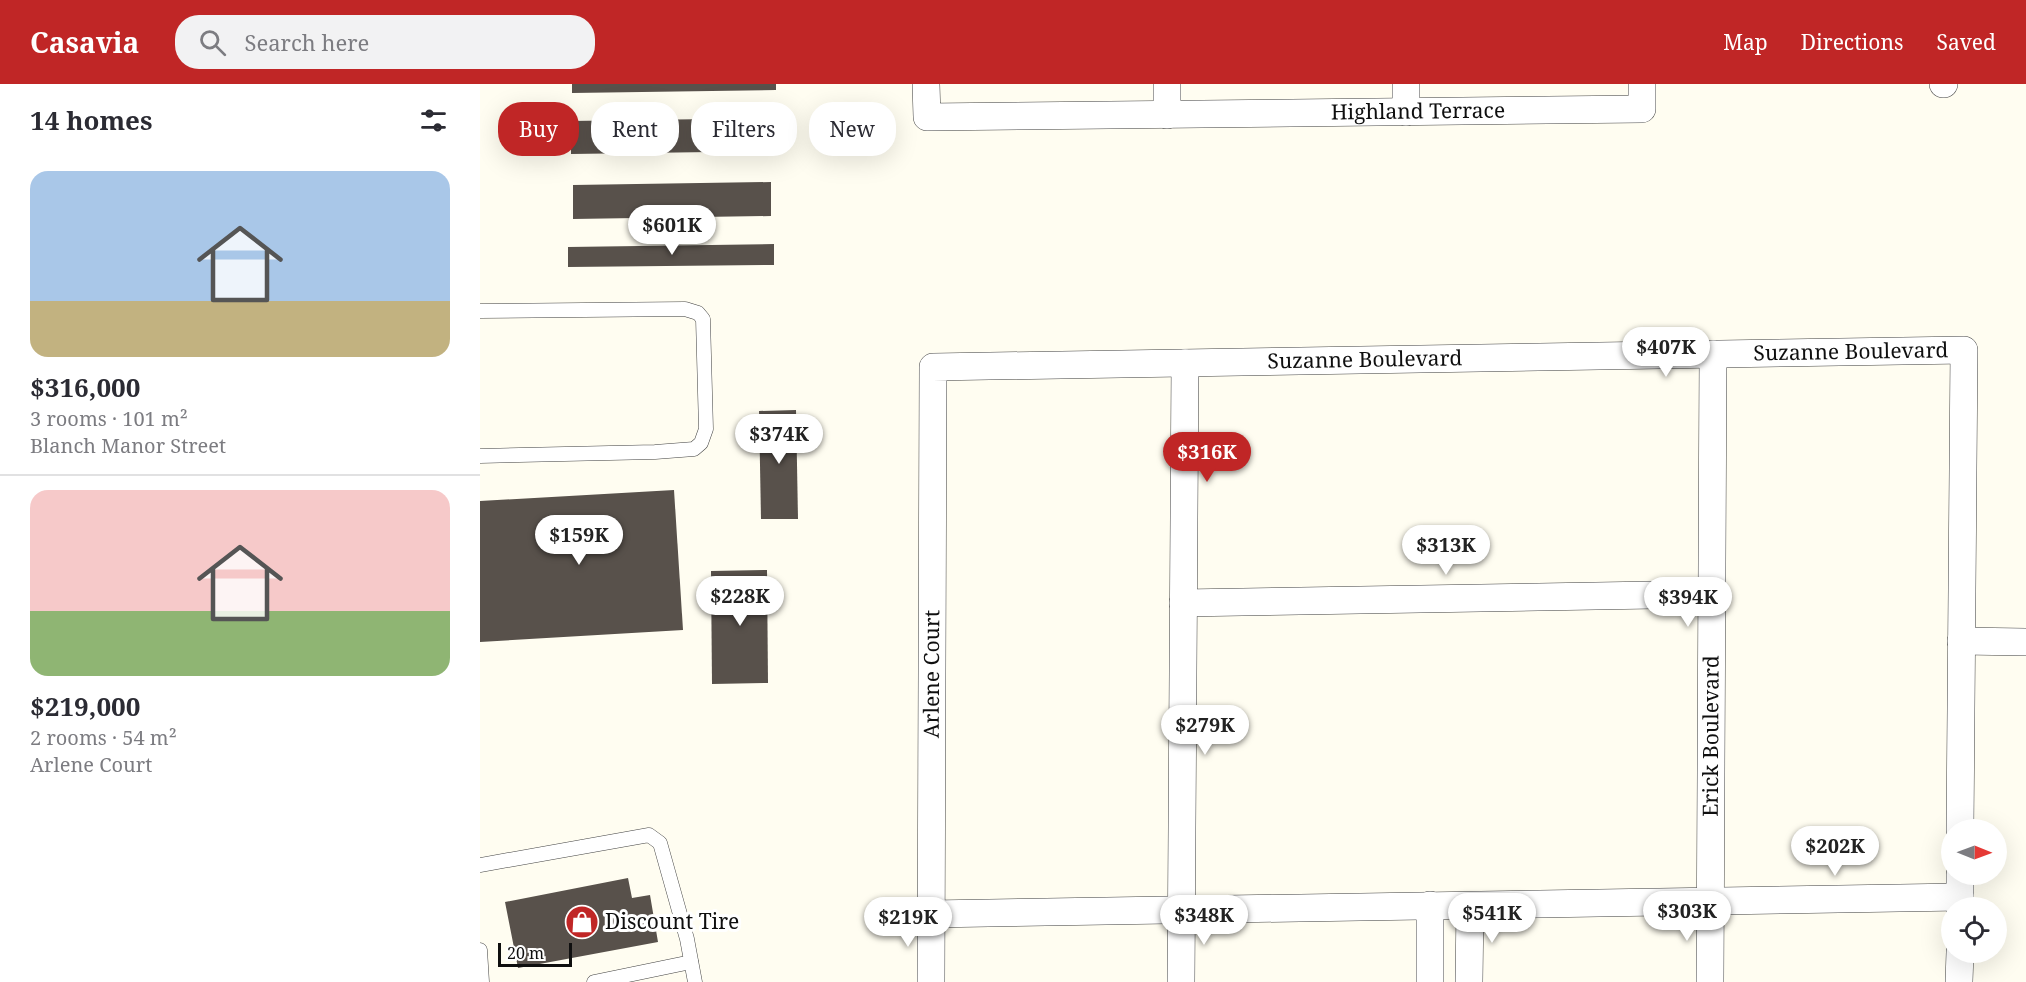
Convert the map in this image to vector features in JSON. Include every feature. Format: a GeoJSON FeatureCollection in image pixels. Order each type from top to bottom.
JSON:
{"type":"FeatureCollection","features":[{"type":"Feature","properties":{"kind":"street","name":"Highland Terrace"},"geometry":{"type":"LineString","coordinates":[[926,84],[927,117],[1642,109],[1642,84]]}},
{"type":"Feature","properties":{"kind":"street"},"geometry":{"type":"LineString","coordinates":[[1167,84],[1167,115]]}},
{"type":"Feature","properties":{"kind":"street"},"geometry":{"type":"LineString","coordinates":[[1406,84],[1406,112]]}},
{"type":"Feature","properties":{"kind":"street","name":"Suzanne Boulevard"},"geometry":{"type":"LineString","coordinates":[[933,367],[1964,350],[1960,819]]}},
{"type":"Feature","properties":{"kind":"street","name":"Erick Boulevard"},"geometry":{"type":"LineString","coordinates":[[1710,982],[1710,594],[1713,354]]}},
{"type":"Feature","properties":{"kind":"street"},"geometry":{"type":"LineString","coordinates":[[1181,982],[1185,363]]}},
{"type":"Feature","properties":{"kind":"street","name":"Arlene Court"},"geometry":{"type":"LineString","coordinates":[[931,982],[933,367]]}},
{"type":"Feature","properties":{"kind":"street"},"geometry":{"type":"LineString","coordinates":[[1183,603],[1710,594]]}},
{"type":"Feature","properties":{"kind":"street"},"geometry":{"type":"LineString","coordinates":[[1961,641],[2026,642]]}},
{"type":"Feature","properties":{"kind":"street"},"geometry":{"type":"LineString","coordinates":[[931,914],[1470,906],[1960,893]]}},
{"type":"Feature","properties":{"kind":"street"},"geometry":{"type":"LineString","coordinates":[[1430,905],[1430,982]]}},
{"type":"Feature","properties":{"kind":"street"},"geometry":{"type":"LineString","coordinates":[[1469,982],[1470,906]]}},
{"type":"Feature","properties":{"kind":"street"},"geometry":{"type":"LineString","coordinates":[[1959,982],[1960,963]]}},
{"type":"Feature","properties":{"kind":"lane"},"geometry":{"type":"LineString","coordinates":[[480,311],[685,309],[698,313],[703,319],[706,429],[701,443],[694,449],[480,456]]}},
{"type":"Feature","properties":{"kind":"lane"},"geometry":{"type":"LineString","coordinates":[[480,865],[649,835],[660,843],[696,982]]}},
{"type":"Feature","properties":{"kind":"lane"},"geometry":{"type":"LineString","coordinates":[[480,950],[482,982]]}},
{"type":"Feature","properties":{"kind":"lane"},"geometry":{"type":"LineString","coordinates":[[594,982],[691,962]]}},
{"type":"Feature","properties":{"kind":"building"},"geometry":{"type":"Polygon","coordinates":[[[572,84],[776,84],[776,90],[572,93],[572,84]]]}},
{"type":"Feature","properties":{"kind":"building"},"geometry":{"type":"Polygon","coordinates":[[[679,119],[691,119],[691,152],[679,152],[679,119]]]}},
{"type":"Feature","properties":{"kind":"building"},"geometry":{"type":"Polygon","coordinates":[[[579,121],[591,121],[591,154],[579,154],[579,121]]]}},
{"type":"Feature","properties":{"kind":"building"},"geometry":{"type":"Polygon","coordinates":[[[771,182],[771,216],[573,219],[573,185],[771,182]]]}},
{"type":"Feature","properties":{"kind":"building"},"geometry":{"type":"Polygon","coordinates":[[[774,244],[774,265],[568,267],[568,247],[774,244]]]}},
{"type":"Feature","properties":{"kind":"building"},"geometry":{"type":"Polygon","coordinates":[[[796,410],[798,519],[761,519],[759,411],[796,410]]]}},
{"type":"Feature","properties":{"kind":"building"},"geometry":{"type":"Polygon","coordinates":[[[674,490],[683,630],[480,642],[480,501],[674,490]]]}},
{"type":"Feature","properties":{"kind":"building"},"geometry":{"type":"Polygon","coordinates":[[[767,570],[768,683],[712,684],[711,571],[767,570]]]}},
{"type":"Feature","properties":{"kind":"building","name":"Discount Tire"},"geometry":{"type":"Polygon","coordinates":[[[628,878],[632,898],[650,895],[658,942],[518,968],[505,902],[628,878]]]}},
{"type":"Feature","properties":{"kind":"place","name":"Discount Tire"},"geometry":{"type":"Point","coordinates":[582,922]}}]}
